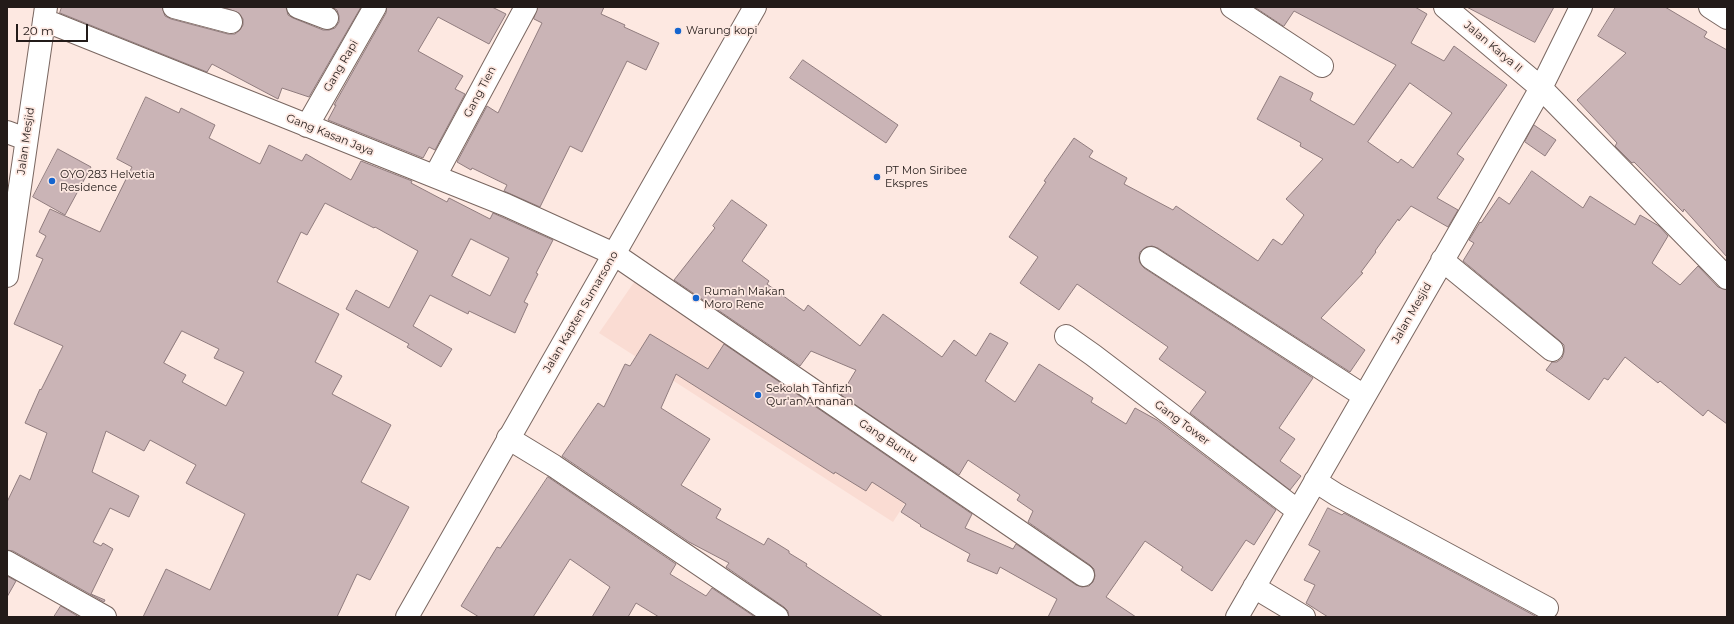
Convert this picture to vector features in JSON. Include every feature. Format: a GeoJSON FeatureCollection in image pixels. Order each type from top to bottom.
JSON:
{"type":"FeatureCollection","features":[{"type":"Feature","properties":{"kind":"main road"},"geometry":{"type":"LineString","coordinates":[[174,7],[231,22]]}},
{"type":"Feature","properties":{"kind":"main road"},"geometry":{"type":"LineString","coordinates":[[298,7],[327,18]]}},
{"type":"Feature","properties":{"kind":"main road","name":"Gang Rapi"},"geometry":{"type":"LineString","coordinates":[[307,126],[375,7]]}},
{"type":"Feature","properties":{"kind":"main road","name":"Gang Tien"},"geometry":{"type":"LineString","coordinates":[[435,176],[526,7]]}},
{"type":"Feature","properties":{"kind":"main road","name":"Jalan Kapten Sumarsono"},"geometry":{"type":"LineString","coordinates":[[407,617],[755,7]]}},
{"type":"Feature","properties":{"kind":"main road"},"geometry":{"type":"LineString","coordinates":[[1232,7],[1322,66]]}},
{"type":"Feature","properties":{"kind":"main road","name":"Jalan Karya II"},"geometry":{"type":"LineString","coordinates":[[1445,7],[1541,88],[1727,278]]}},
{"type":"Feature","properties":{"kind":"main road","name":"Jalan Mesjid"},"geometry":{"type":"LineString","coordinates":[[1237,617],[1541,88],[1581,7]]}},
{"type":"Feature","properties":{"kind":"main road"},"geometry":{"type":"LineString","coordinates":[[1710,7],[1727,18]]}},
{"type":"Feature","properties":{"kind":"main road","name":"Gang Kasan Jaya"},"geometry":{"type":"LineString","coordinates":[[45,14],[307,126],[506,205],[614,254]]}},
{"type":"Feature","properties":{"kind":"main road","name":"Jalan Mesjid"},"geometry":{"type":"LineString","coordinates":[[7,270],[17,135],[45,14]]}},
{"type":"Feature","properties":{"kind":"main road","name":"Gang Buntu"},"geometry":{"type":"LineString","coordinates":[[614,254],[1083,575]]}},
{"type":"Feature","properties":{"kind":"main road"},"geometry":{"type":"LineString","coordinates":[[1151,258],[1364,396]]}},
{"type":"Feature","properties":{"kind":"main road"},"geometry":{"type":"LineString","coordinates":[[1442,260],[1552,350]]}},
{"type":"Feature","properties":{"kind":"main road","name":"Gang Tower"},"geometry":{"type":"LineString","coordinates":[[1066,336],[1298,510]]}},
{"type":"Feature","properties":{"kind":"main road"},"geometry":{"type":"LineString","coordinates":[[508,438],[554,466],[777,617]]}},
{"type":"Feature","properties":{"kind":"main road"},"geometry":{"type":"LineString","coordinates":[[1315,481],[1337,495],[1547,608]]}},
{"type":"Feature","properties":{"kind":"main road"},"geometry":{"type":"LineString","coordinates":[[7,562],[105,617]]}},
{"type":"Feature","properties":{"kind":"main road"},"geometry":{"type":"LineString","coordinates":[[1254,587],[1304,617]]}},
{"type":"Feature","properties":{"kind":"shaded area","name":"Sekolah Tahfizh Qur'an Amanan"},"geometry":{"type":"Polygon","coordinates":[[[639,275],[922,477],[893,522],[599,333],[639,275]]]}},
{"type":"Feature","properties":{"kind":"building"},"geometry":{"type":"Polygon","coordinates":[[[62,7],[162,7],[165,16],[171,19],[228,34],[235,34],[243,25],[243,19],[239,13],[223,7],[286,7],[288,15],[293,18],[323,30],[329,30],[335,28],[339,22],[337,10],[332,7],[361,7],[309,97],[282,88],[278,99],[212,64],[207,72],[60,13],[62,7]]]}},
{"type":"Feature","properties":{"kind":"building"},"geometry":{"type":"Polygon","coordinates":[[[387,7],[492,7],[506,14],[489,44],[438,17],[418,51],[463,76],[455,89],[465,94],[435,150],[429,147],[423,158],[328,120],[336,105],[334,105],[386,13],[387,7]]]}},
{"type":"Feature","properties":{"kind":"building"},"geometry":{"type":"Polygon","coordinates":[[[538,7],[604,7],[601,14],[625,25],[624,27],[659,43],[646,70],[627,61],[582,152],[570,146],[540,207],[504,191],[507,185],[472,168],[471,170],[457,162],[487,106],[498,113],[542,23],[534,19],[538,7]]]}},
{"type":"Feature","properties":{"kind":"building"},"geometry":{"type":"Polygon","coordinates":[[[1255,7],[1415,7],[1427,14],[1411,43],[1444,61],[1454,46],[1507,85],[1457,154],[1464,159],[1437,198],[1458,210],[1448,227],[1411,206],[1399,221],[1398,219],[1375,251],[1376,252],[1361,272],[1363,273],[1321,318],[1365,350],[1350,372],[1158,248],[1152,246],[1146,247],[1140,252],[1140,263],[1144,268],[1313,378],[1279,428],[1295,439],[1280,461],[1301,476],[1290,490],[1190,413],[1206,392],[1159,359],[1168,347],[1077,284],[1059,310],[1020,283],[1038,257],[1009,237],[1046,182],[1044,181],[1074,138],[1093,151],[1089,157],[1127,178],[1124,184],[1173,210],[1176,206],[1258,261],[1273,239],[1282,245],[1304,215],[1286,199],[1323,159],[1300,146],[1301,143],[1257,119],[1280,76],[1313,93],[1310,100],[1354,125],[1396,65],[1294,11],[1284,26],[1255,7]],[[1410,83],[1368,142],[1398,163],[1401,159],[1413,168],[1452,113],[1410,83]]]}},
{"type":"Feature","properties":{"kind":"building"},"geometry":{"type":"Polygon","coordinates":[[[1467,7],[1554,7],[1535,42],[1467,7]]]}},
{"type":"Feature","properties":{"kind":"building"},"geometry":{"type":"Polygon","coordinates":[[[1616,7],[1665,7],[1707,32],[1704,37],[1727,50],[1727,257],[1684,209],[1683,212],[1634,162],[1632,163],[1615,146],[1617,143],[1577,100],[1626,53],[1598,36],[1616,7]]]}},
{"type":"Feature","properties":{"kind":"building"},"geometry":{"type":"Polygon","coordinates":[[[803,60],[898,125],[886,143],[790,78],[803,60]]]}},
{"type":"Feature","properties":{"kind":"building"},"geometry":{"type":"Polygon","coordinates":[[[146,97],[179,113],[181,108],[215,125],[209,138],[260,164],[269,145],[302,161],[306,154],[351,180],[361,161],[412,181],[411,183],[447,202],[449,198],[490,219],[493,213],[553,240],[536,273],[538,274],[524,302],[528,304],[515,333],[469,311],[468,314],[430,295],[413,326],[452,349],[441,367],[407,347],[409,344],[346,309],[356,290],[389,308],[418,251],[375,227],[374,228],[325,203],[307,235],[301,232],[277,282],[339,314],[315,362],[342,376],[332,394],[391,425],[361,482],[409,507],[370,580],[357,574],[337,617],[143,617],[166,569],[210,590],[245,514],[186,483],[196,465],[150,440],[144,451],[106,431],[92,472],[139,496],[129,517],[110,508],[93,542],[101,546],[103,543],[113,549],[91,594],[105,600],[104,602],[13,551],[7,550],[7,502],[20,475],[30,480],[47,433],[25,423],[40,389],[41,390],[63,346],[14,324],[43,259],[36,256],[46,236],[39,232],[50,209],[100,232],[132,167],[117,159],[146,97]],[[471,239],[452,276],[490,296],[509,258],[471,239]],[[182,331],[164,363],[186,375],[182,382],[226,406],[244,372],[214,358],[219,349],[182,331]]]}},
{"type":"Feature","properties":{"kind":"building"},"geometry":{"type":"Polygon","coordinates":[[[1534,125],[1556,140],[1545,156],[1525,142],[1534,125]]]}},
{"type":"Feature","properties":{"kind":"building"},"geometry":{"type":"Polygon","coordinates":[[[58,149],[91,167],[65,215],[33,197],[58,149]]]}},
{"type":"Feature","properties":{"kind":"building"},"geometry":{"type":"Polygon","coordinates":[[[1532,171],[1583,208],[1590,196],[1635,225],[1640,215],[1659,226],[1668,236],[1652,263],[1680,285],[1698,266],[1718,287],[1727,290],[1727,424],[1708,410],[1703,416],[1660,381],[1658,383],[1625,357],[1608,380],[1604,378],[1589,400],[1546,370],[1552,362],[1557,362],[1562,358],[1564,345],[1463,261],[1474,243],[1469,240],[1480,222],[1481,223],[1499,197],[1509,204],[1532,171]]]}},
{"type":"Feature","properties":{"kind":"building"},"geometry":{"type":"Polygon","coordinates":[[[732,200],[767,225],[742,261],[769,281],[767,284],[804,311],[808,305],[860,346],[883,314],[942,357],[954,340],[976,356],[990,333],[1008,343],[985,381],[1015,402],[1039,364],[1093,398],[1091,402],[1126,424],[1135,408],[1157,420],[1276,510],[1254,545],[1246,540],[1212,591],[1181,570],[1183,567],[1145,541],[1106,597],[1136,617],[1048,617],[1057,599],[1000,567],[997,574],[967,561],[970,554],[920,526],[921,525],[901,512],[906,504],[872,482],[866,491],[835,472],[834,474],[676,374],[661,408],[710,439],[681,485],[721,509],[716,518],[764,545],[768,538],[807,564],[806,566],[883,617],[789,617],[788,611],[784,607],[726,567],[729,563],[689,542],[562,456],[598,403],[604,407],[625,364],[630,366],[650,334],[708,369],[724,344],[972,514],[965,528],[1013,549],[1016,544],[1076,585],[1082,587],[1089,586],[1093,582],[1095,576],[1094,569],[1090,565],[1028,522],[1033,511],[1017,500],[1020,495],[968,460],[959,475],[841,395],[856,370],[811,351],[800,366],[674,280],[715,228],[713,226],[732,200]]]}},
{"type":"Feature","properties":{"kind":"building"},"geometry":{"type":"Polygon","coordinates":[[[548,477],[676,564],[670,574],[706,596],[712,588],[755,617],[659,617],[636,603],[628,617],[592,617],[610,587],[570,559],[533,617],[479,617],[461,606],[497,547],[500,548],[548,477]]]}},
{"type":"Feature","properties":{"kind":"building"},"geometry":{"type":"Polygon","coordinates":[[[1328,508],[1342,515],[1344,513],[1537,617],[1328,617],[1306,603],[1315,585],[1304,580],[1320,551],[1309,545],[1328,508]]]}},
{"type":"Feature","properties":{"kind":"building"},"geometry":{"type":"Polygon","coordinates":[[[7,576],[16,581],[7,597],[7,576]]]}},
{"type":"Feature","properties":{"kind":"building"},"geometry":{"type":"Polygon","coordinates":[[[61,606],[79,617],[54,617],[61,606]]]}},
{"type":"Feature","properties":{"kind":"place","name":"Warung kopi"},"geometry":{"type":"Point","coordinates":[678,31]}},
{"type":"Feature","properties":{"kind":"place","name":"PT Mon Siribee Ekspres"},"geometry":{"type":"Point","coordinates":[877,177]}},
{"type":"Feature","properties":{"kind":"place","name":"OYO 283 Helvetia Residence"},"geometry":{"type":"Point","coordinates":[52,181]}},
{"type":"Feature","properties":{"kind":"place","name":"Rumah Makan Moro Rene"},"geometry":{"type":"Point","coordinates":[696,298]}},
{"type":"Feature","properties":{"kind":"place","name":"Sekolah Tahfizh Qur'an Amanan"},"geometry":{"type":"Point","coordinates":[758,395]}}]}
